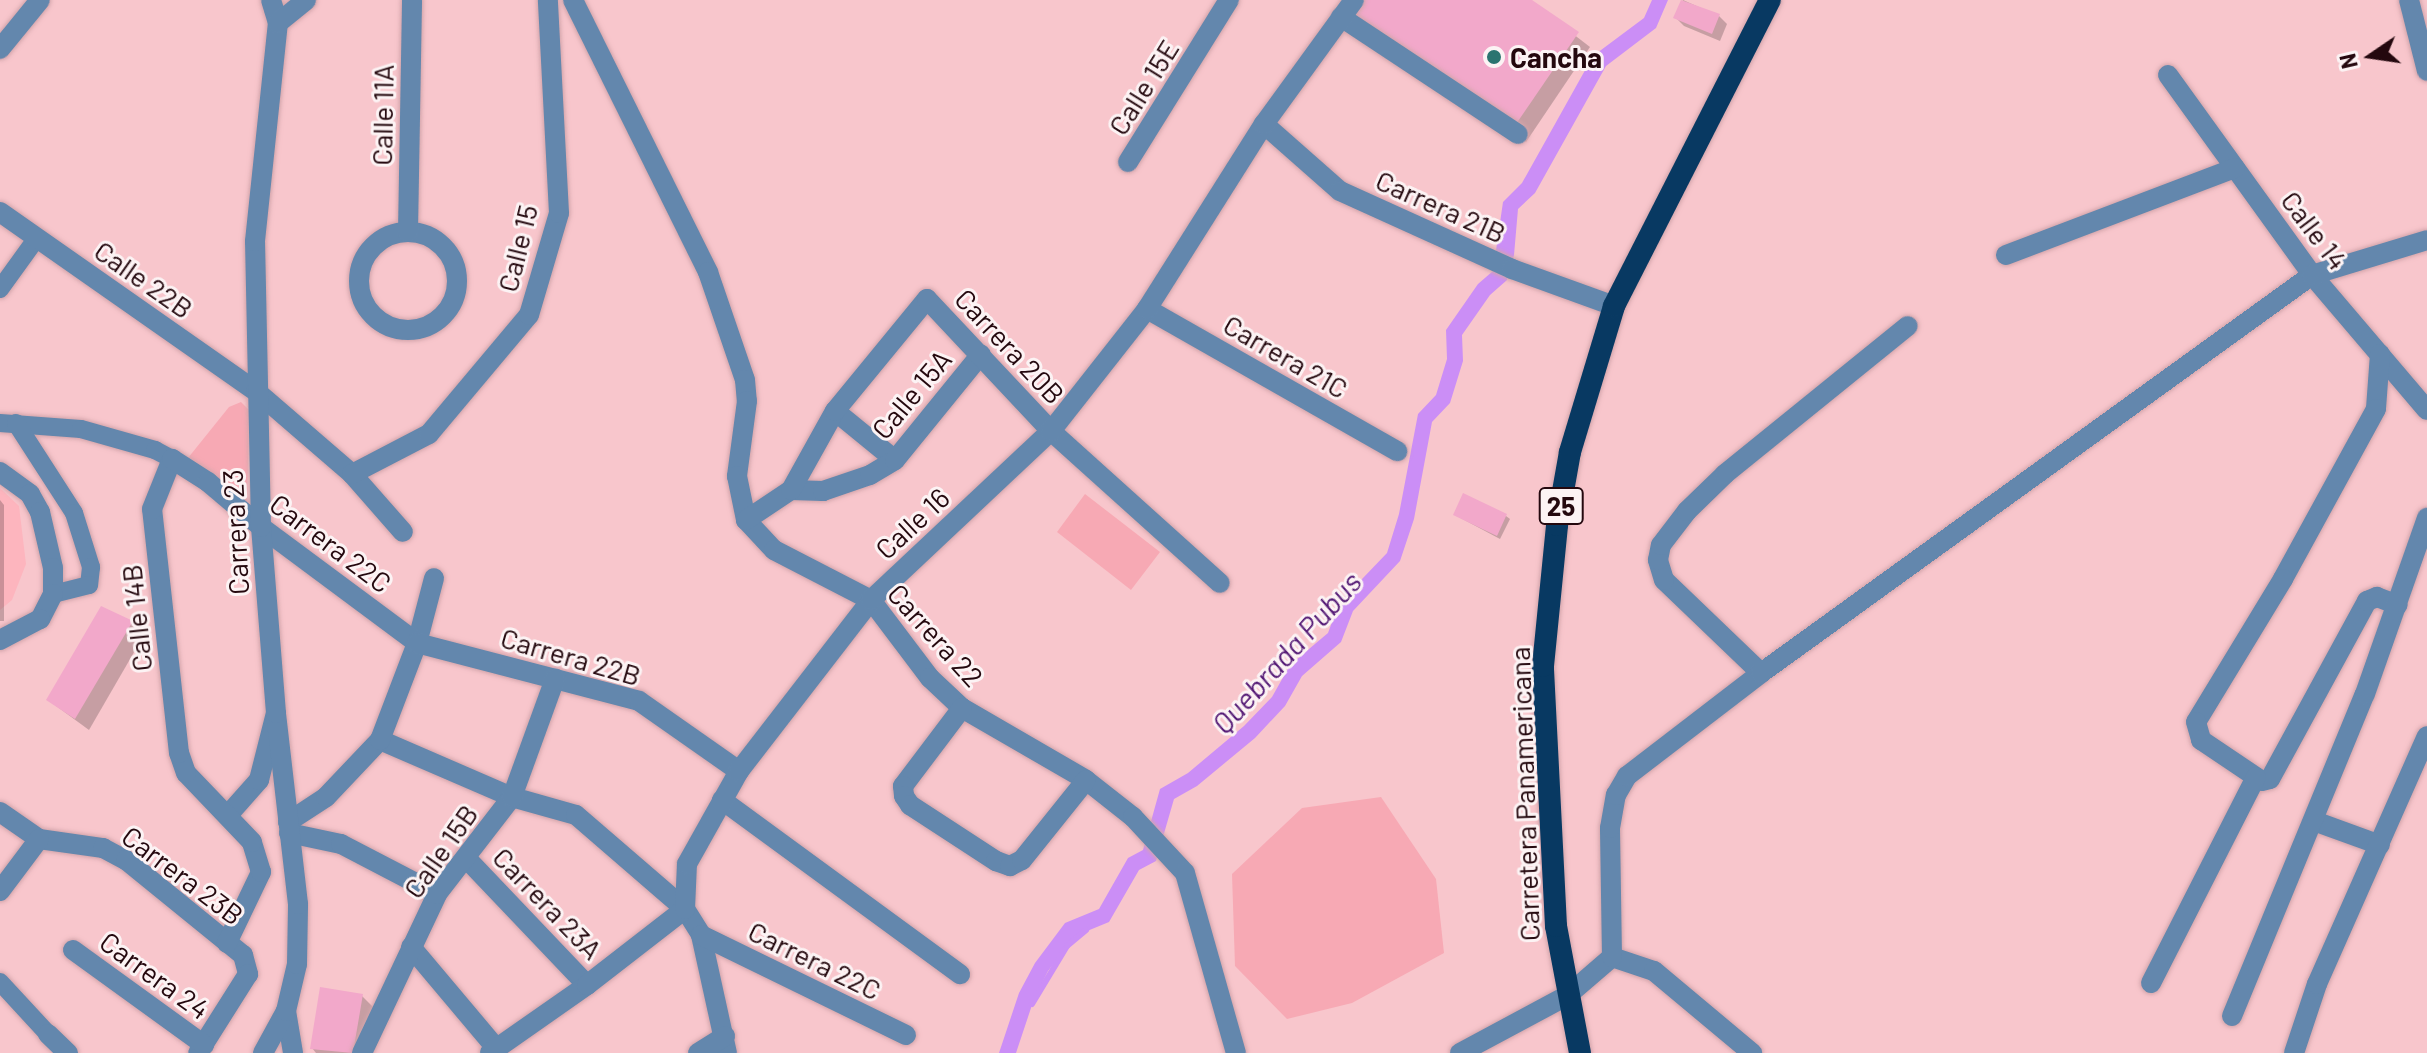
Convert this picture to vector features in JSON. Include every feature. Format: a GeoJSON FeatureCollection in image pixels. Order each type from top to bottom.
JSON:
{"type":"FeatureCollection","features":[{"type":"Feature","properties":{"kind":"highway","name":"Carretera Panamericana"},"geometry":{"type":"LineString","coordinates":[[1580,1053],[1556,926],[1543,666],[1557,525],[1570,452],[1614,306],[1770,0]]}},
{"type":"Feature","properties":{"kind":"street"},"geometry":{"type":"LineString","coordinates":[[0,49],[40,0]]}},
{"type":"Feature","properties":{"kind":"street","name":"Carrera 23"},"geometry":{"type":"LineString","coordinates":[[263,1053],[286,1011],[297,964],[298,904],[276,713],[261,527],[256,391],[255,241],[278,23],[271,0]]}},
{"type":"Feature","properties":{"kind":"street"},"geometry":{"type":"LineString","coordinates":[[278,23],[306,0]]}},
{"type":"Feature","properties":{"kind":"street","name":"Calle 11A"},"geometry":{"type":"LineString","coordinates":[[408,232],[412,0]]}},
{"type":"Feature","properties":{"kind":"street","name":"Calle 15"},"geometry":{"type":"LineString","coordinates":[[352,474],[429,434],[529,315],[559,213],[548,0]]}},
{"type":"Feature","properties":{"kind":"street"},"geometry":{"type":"LineString","coordinates":[[573,0],[708,272],[745,380],[747,401],[737,476],[746,520]]}},
{"type":"Feature","properties":{"kind":"street","name":"Calle 15E"},"geometry":{"type":"LineString","coordinates":[[1128,162],[1229,0]]}},
{"type":"Feature","properties":{"kind":"street","name":"Calle 16"},"geometry":{"type":"LineString","coordinates":[[685,909],[687,864],[739,771],[871,600],[1051,431],[1147,309],[1264,124],[1354,0]]}},
{"type":"Feature","properties":{"kind":"street"},"geometry":{"type":"LineString","coordinates":[[2409,0],[2427,71]]}},
{"type":"Feature","properties":{"kind":"street"},"geometry":{"type":"LineString","coordinates":[[1341,17],[1518,134]]}},
{"type":"Feature","properties":{"kind":"street","name":"Calle 14"},"geometry":{"type":"LineString","coordinates":[[2168,75],[2312,275],[2427,410]]}},
{"type":"Feature","properties":{"kind":"street","name":"Carrera 21B"},"geometry":{"type":"LineString","coordinates":[[1264,124],[1340,191],[1512,269],[1614,306]]}},
{"type":"Feature","properties":{"kind":"street"},"geometry":{"type":"LineString","coordinates":[[2006,255],[2235,168]]}},
{"type":"Feature","properties":{"kind":"street","name":"Calle 22B"},"geometry":{"type":"LineString","coordinates":[[0,212],[256,391]]}},
{"type":"Feature","properties":{"kind":"street"},"geometry":{"type":"LineString","coordinates":[[408,232],[421,233],[443,246],[451,256],[458,281],[451,306],[443,316],[421,329],[408,331],[384,324],[374,317],[361,294],[359,282],[360,269],[373,246],[383,238],[408,232]]}},
{"type":"Feature","properties":{"kind":"street"},"geometry":{"type":"LineString","coordinates":[[0,289],[36,239]]}},
{"type":"Feature","properties":{"kind":"street"},"geometry":{"type":"LineString","coordinates":[[1612,957],[1610,828],[1616,795],[1627,776],[1761,673],[2312,275],[2427,240]]}},
{"type":"Feature","properties":{"kind":"street","name":"Calle 15A"},"geometry":{"type":"LineString","coordinates":[[746,520],[791,490],[835,411],[927,299]]}},
{"type":"Feature","properties":{"kind":"street","name":"Carrera 20B"},"geometry":{"type":"LineString","coordinates":[[927,299],[1051,431],[1220,583]]}},
{"type":"Feature","properties":{"kind":"street","name":"Carrera 21C"},"geometry":{"type":"LineString","coordinates":[[1147,309],[1397,451]]}},
{"type":"Feature","properties":{"kind":"street"},"geometry":{"type":"LineString","coordinates":[[1761,673],[1664,580],[1658,560],[1661,545],[1687,511],[1725,474],[1908,326]]}},
{"type":"Feature","properties":{"kind":"street","name":"Calle 15A"},"geometry":{"type":"LineString","coordinates":[[791,490],[823,491],[870,475],[895,460],[981,354]]}},
{"type":"Feature","properties":{"kind":"street"},"geometry":{"type":"LineString","coordinates":[[2380,354],[2376,409],[2283,579],[2196,722],[2201,740],[2262,781],[2270,779],[2367,601],[2377,597],[2398,605]]}},
{"type":"Feature","properties":{"kind":"street"},"geometry":{"type":"LineString","coordinates":[[256,391],[352,474],[403,532]]}},
{"type":"Feature","properties":{"kind":"street"},"geometry":{"type":"LineString","coordinates":[[835,411],[895,460]]}},
{"type":"Feature","properties":{"kind":"street"},"geometry":{"type":"LineString","coordinates":[[8,423],[81,429],[155,450],[172,459]]}},
{"type":"Feature","properties":{"kind":"street"},"geometry":{"type":"LineString","coordinates":[[8,423],[74,513],[91,567],[89,585],[53,594]]}},
{"type":"Feature","properties":{"kind":"street","name":"Carrera 22C"},"geometry":{"type":"LineString","coordinates":[[172,459],[208,482],[261,527],[417,643]]}},
{"type":"Feature","properties":{"kind":"street","name":"Calle 14B"},"geometry":{"type":"LineString","coordinates":[[172,459],[152,509],[179,753],[186,773],[228,815]]}},
{"type":"Feature","properties":{"kind":"street"},"geometry":{"type":"LineString","coordinates":[[0,472],[30,494],[40,512],[53,568],[53,594],[40,619],[0,640]]}},
{"type":"Feature","properties":{"kind":"street"},"geometry":{"type":"LineString","coordinates":[[2232,1016],[2314,821],[2398,605],[2427,518]]}},
{"type":"Feature","properties":{"kind":"street","name":"Carrera 22"},"geometry":{"type":"LineString","coordinates":[[746,520],[774,550],[871,600],[930,678],[962,708],[1086,780],[1133,817],[1185,873],[1236,1053]]}},
{"type":"Feature","properties":{"kind":"street"},"geometry":{"type":"LineString","coordinates":[[288,828],[326,797],[380,740],[417,643],[434,578]]}},
{"type":"Feature","properties":{"kind":"street","name":"Carrera 22B"},"geometry":{"type":"LineString","coordinates":[[417,643],[639,701],[739,771]]}},
{"type":"Feature","properties":{"kind":"street","name":"Calle 15B"},"geometry":{"type":"LineString","coordinates":[[362,1053],[437,894],[512,797],[555,679]]}},
{"type":"Feature","properties":{"kind":"street"},"geometry":{"type":"LineString","coordinates":[[962,708],[903,786],[904,796],[910,805],[996,861],[1010,866],[1022,860],[1086,780]]}},
{"type":"Feature","properties":{"kind":"street"},"geometry":{"type":"LineString","coordinates":[[201,1049],[248,974],[235,949],[261,872],[252,842],[228,815],[259,780],[276,713]]}},
{"type":"Feature","properties":{"kind":"street"},"geometry":{"type":"LineString","coordinates":[[2294,1053],[2317,984],[2427,736]]}},
{"type":"Feature","properties":{"kind":"street"},"geometry":{"type":"LineString","coordinates":[[380,740],[512,797],[576,815],[685,909],[701,935],[726,1045],[698,1053]]}},
{"type":"Feature","properties":{"kind":"street"},"geometry":{"type":"LineString","coordinates":[[2151,983],[2256,777]]}},
{"type":"Feature","properties":{"kind":"street"},"geometry":{"type":"LineString","coordinates":[[722,800],[960,974]]}},
{"type":"Feature","properties":{"kind":"street","name":"Carrera 23B"},"geometry":{"type":"LineString","coordinates":[[0,812],[39,839],[103,848],[126,860],[235,949]]}},
{"type":"Feature","properties":{"kind":"street"},"geometry":{"type":"LineString","coordinates":[[2314,821],[2380,845]]}},
{"type":"Feature","properties":{"kind":"street"},"geometry":{"type":"LineString","coordinates":[[288,828],[341,844],[437,894]]}},
{"type":"Feature","properties":{"kind":"street"},"geometry":{"type":"LineString","coordinates":[[0,891],[39,839]]}},
{"type":"Feature","properties":{"kind":"street","name":"Carrera 23A"},"geometry":{"type":"LineString","coordinates":[[467,859],[587,985]]}},
{"type":"Feature","properties":{"kind":"street"},"geometry":{"type":"LineString","coordinates":[[411,947],[494,1051],[587,985],[685,909]]}},
{"type":"Feature","properties":{"kind":"street","name":"Carrera 22C"},"geometry":{"type":"LineString","coordinates":[[701,935],[906,1035]]}},
{"type":"Feature","properties":{"kind":"street","name":"Carrera 24"},"geometry":{"type":"LineString","coordinates":[[73,950],[201,1049]]}},
{"type":"Feature","properties":{"kind":"street"},"geometry":{"type":"LineString","coordinates":[[1460,1053],[1568,995],[1612,957]]}},
{"type":"Feature","properties":{"kind":"street"},"geometry":{"type":"LineString","coordinates":[[1612,957],[1654,971],[1752,1053]]}},
{"type":"Feature","properties":{"kind":"street"},"geometry":{"type":"LineString","coordinates":[[0,982],[68,1053]]}},
{"type":"Feature","properties":{"kind":"street"},"geometry":{"type":"LineString","coordinates":[[286,1011],[293,1053]]}},
{"type":"Feature","properties":{"kind":"shaded area"},"geometry":{"type":"Polygon","coordinates":[[[1652,0],[1668,0],[1656,28],[1606,66],[1535,193],[1518,209],[1514,255],[1507,280],[1490,295],[1462,335],[1463,361],[1450,403],[1432,422],[1414,519],[1400,561],[1353,611],[1341,642],[1302,676],[1285,706],[1255,738],[1197,786],[1174,799],[1156,861],[1139,870],[1109,922],[1075,936],[1048,971],[1034,999],[1016,1053],[999,1053],[1019,993],[1035,963],[1065,923],[1099,909],[1128,858],[1143,850],[1160,789],[1188,773],[1244,726],[1272,697],[1290,665],[1328,633],[1339,603],[1387,553],[1399,514],[1418,414],[1436,395],[1447,359],[1446,330],[1478,284],[1493,271],[1503,202],[1522,183],[1593,56],[1644,18],[1652,0]]]}},
{"type":"Feature","properties":{"kind":"shaded area"},"geometry":{"type":"Polygon","coordinates":[[[241,402],[249,410],[247,511],[188,458],[229,407],[241,402]]]}},
{"type":"Feature","properties":{"kind":"shaded area"},"geometry":{"type":"Polygon","coordinates":[[[0,488],[19,506],[26,564],[12,600],[0,610],[0,488]]]}},
{"type":"Feature","properties":{"kind":"shaded area"},"geometry":{"type":"Polygon","coordinates":[[[1085,494],[1160,552],[1131,590],[1057,532],[1085,494]]]}},
{"type":"Feature","properties":{"kind":"shaded area"},"geometry":{"type":"Polygon","coordinates":[[[1381,797],[1436,879],[1444,953],[1352,1003],[1287,1019],[1235,966],[1232,874],[1302,808],[1381,797]]]}},
{"type":"Feature","properties":{"kind":"building"},"geometry":{"type":"Polygon","coordinates":[[[1359,0],[1532,0],[1579,32],[1512,130],[1348,16],[1359,0]]]}},
{"type":"Feature","properties":{"kind":"building"},"geometry":{"type":"Polygon","coordinates":[[[1681,0],[1720,14],[1712,34],[1673,18],[1681,0]]]}},
{"type":"Feature","properties":{"kind":"building"},"geometry":{"type":"Polygon","coordinates":[[[1463,493],[1507,514],[1497,536],[1453,515],[1463,493]]]}},
{"type":"Feature","properties":{"kind":"building"},"geometry":{"type":"Polygon","coordinates":[[[101,606],[133,621],[75,719],[46,700],[101,606]]]}},
{"type":"Feature","properties":{"kind":"building"},"geometry":{"type":"Polygon","coordinates":[[[320,987],[363,994],[353,1053],[310,1049],[320,987]]]}},
{"type":"Feature","properties":{"kind":"waterway","name":"Quebrada Pubus"},"geometry":{"type":"LineString","coordinates":[[1032,1004],[1067,946],[1086,930]]}},
{"type":"Feature","properties":{"kind":"place","name":"Cancha"},"geometry":{"type":"Point","coordinates":[1494,57]}}]}
